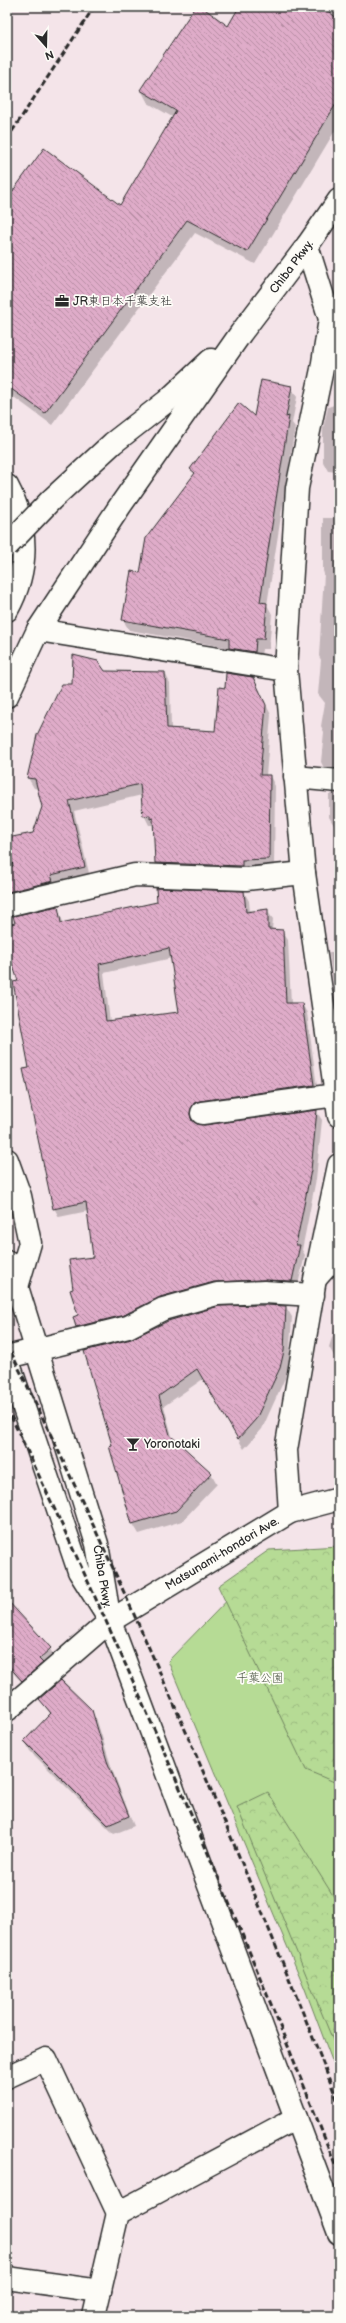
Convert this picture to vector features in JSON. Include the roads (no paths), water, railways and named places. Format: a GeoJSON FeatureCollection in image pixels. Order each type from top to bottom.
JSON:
{"type":"FeatureCollection","features":[{"type":"Feature","properties":{"kind":"street","name":"Chiba Pkwy."},"geometry":{"type":"LineString","coordinates":[[242,332],[307,246],[339,200]]}},
{"type":"Feature","properties":{"kind":"street"},"geometry":{"type":"LineString","coordinates":[[202,1113],[338,1105],[304,873],[286,670],[297,488],[331,372],[330,319],[307,246]]}},
{"type":"Feature","properties":{"kind":"street"},"geometry":{"type":"LineString","coordinates":[[7,546],[51,500],[113,443],[167,401],[242,332]]}},
{"type":"Feature","properties":{"kind":"street"},"geometry":{"type":"LineString","coordinates":[[7,696],[38,630],[120,506],[242,332]]}},
{"type":"Feature","properties":{"kind":"street"},"geometry":{"type":"LineString","coordinates":[[7,486],[20,520],[25,544],[23,568],[15,596],[7,610]]}},
{"type":"Feature","properties":{"kind":"street"},"geometry":{"type":"LineString","coordinates":[[38,630],[286,670]]}},
{"type":"Feature","properties":{"kind":"street"},"geometry":{"type":"LineString","coordinates":[[295,778],[339,782]]}},
{"type":"Feature","properties":{"kind":"street"},"geometry":{"type":"LineString","coordinates":[[7,905],[136,875],[246,879],[304,873]]}},
{"type":"Feature","properties":{"kind":"street"},"geometry":{"type":"LineString","coordinates":[[7,1160],[20,1196],[30,1243],[17,1287]]}},
{"type":"Feature","properties":{"kind":"street"},"geometry":{"type":"LineString","coordinates":[[290,1512],[286,1450],[314,1287],[339,1166]]}},
{"type":"Feature","properties":{"kind":"street"},"geometry":{"type":"LineString","coordinates":[[7,1357],[128,1327],[163,1309],[218,1294],[264,1292],[314,1287],[339,1252]]}},
{"type":"Feature","properties":{"kind":"street","name":"Chiba Pkwy."},"geometry":{"type":"LineString","coordinates":[[7,1262],[17,1287],[97,1544],[110,1621]]}},
{"type":"Feature","properties":{"kind":"street","name":"Chiba Pkwy."},"geometry":{"type":"LineString","coordinates":[[7,1357],[79,1571],[110,1621]]}},
{"type":"Feature","properties":{"kind":"street","name":"Matsunami-hondori Ave."},"geometry":{"type":"LineString","coordinates":[[7,1710],[110,1621],[290,1512],[339,1499]]}},
{"type":"Feature","properties":{"kind":"street"},"geometry":{"type":"LineString","coordinates":[[110,1621],[339,2233]]}},
{"type":"Feature","properties":{"kind":"street"},"geometry":{"type":"LineString","coordinates":[[7,2077],[46,2058],[118,2213],[94,2316]]}},
{"type":"Feature","properties":{"kind":"street"},"geometry":{"type":"LineString","coordinates":[[118,2213],[296,2118]]}},
{"type":"Feature","properties":{"kind":"street"},"geometry":{"type":"LineString","coordinates":[[7,2278],[100,2290]]}},
{"type":"Feature","properties":{"kind":"railway"},"geometry":{"type":"LineString","coordinates":[[7,15],[11,7]]}},
{"type":"Feature","properties":{"kind":"railway"},"geometry":{"type":"LineString","coordinates":[[7,139],[94,7]]}},
{"type":"Feature","properties":{"kind":"railway"},"geometry":{"type":"LineString","coordinates":[[7,1344],[157,1665],[241,1861],[339,2105]]}},
{"type":"Feature","properties":{"kind":"railway"},"geometry":{"type":"LineString","coordinates":[[7,1408],[52,1503],[180,1788],[301,2078],[339,2175]]}},
{"type":"Feature","properties":{"kind":"place","name":"JR東日本千葉支社"},"geometry":{"type":"Point","coordinates":[62,301]}},
{"type":"Feature","properties":{"kind":"place","name":"Yoronotaki"},"geometry":{"type":"Point","coordinates":[133,1444]}},
{"type":"Feature","properties":{"kind":"park label","name":"千葉公園"},"geometry":{"type":"Point","coordinates":[260,1678]}}]}
